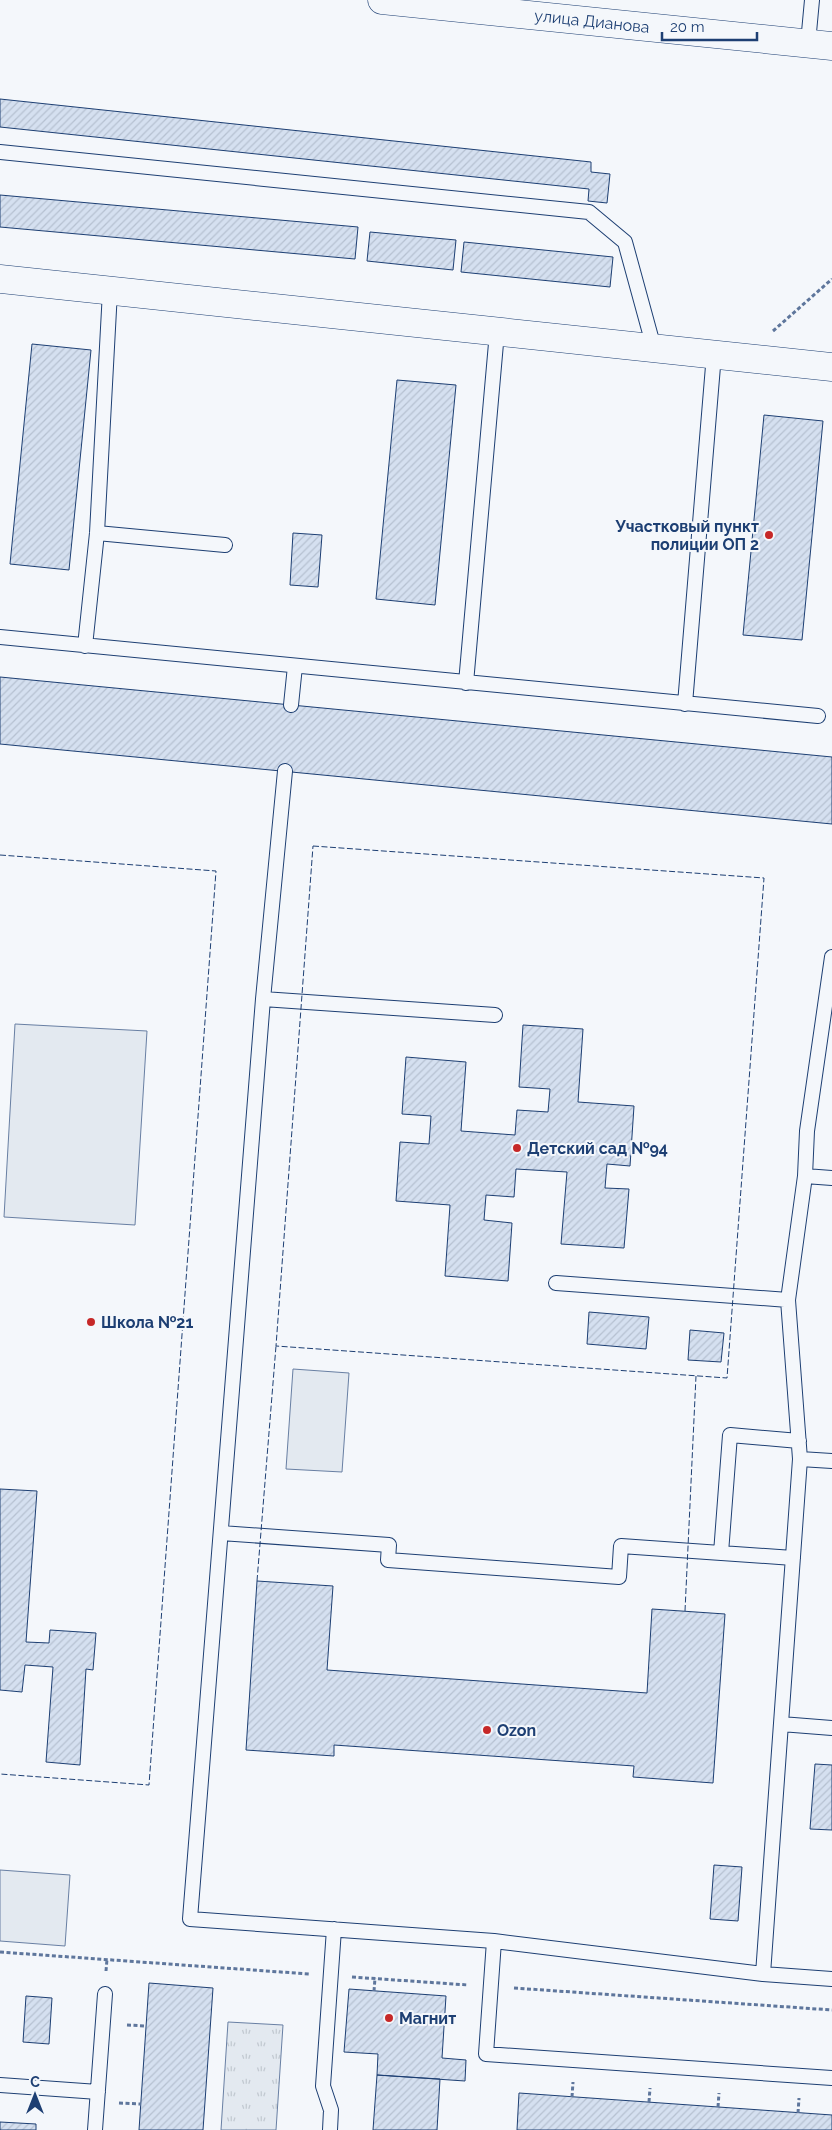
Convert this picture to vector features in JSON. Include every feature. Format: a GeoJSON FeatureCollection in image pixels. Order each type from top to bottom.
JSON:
{"type":"FeatureCollection","features":[{"type":"Feature","properties":{"kind":"street","name":"улица Дианова"},"geometry":{"type":"LineString","coordinates":[[382,0],[820,44]]}},
{"type":"Feature","properties":{"kind":"street"},"geometry":{"type":"LineString","coordinates":[[0,279],[832,367]]}},
{"type":"Feature","properties":{"kind":"lane"},"geometry":{"type":"LineString","coordinates":[[812,0],[820,44]]}},
{"type":"Feature","properties":{"kind":"lane"},"geometry":{"type":"LineString","coordinates":[[0,152],[589,212],[625,242],[654,348]]}},
{"type":"Feature","properties":{"kind":"lane"},"geometry":{"type":"LineString","coordinates":[[85,646],[97,533],[110,291]]}},
{"type":"Feature","properties":{"kind":"lane"},"geometry":{"type":"LineString","coordinates":[[466,683],[497,332]]}},
{"type":"Feature","properties":{"kind":"lane"},"geometry":{"type":"LineString","coordinates":[[685,704],[714,354]]}},
{"type":"Feature","properties":{"kind":"lane"},"geometry":{"type":"LineString","coordinates":[[97,533],[225,545]]}},
{"type":"Feature","properties":{"kind":"lane"},"geometry":{"type":"LineString","coordinates":[[0,637],[818,716]]}},
{"type":"Feature","properties":{"kind":"lane"},"geometry":{"type":"LineString","coordinates":[[291,705],[295,666]]}},
{"type":"Feature","properties":{"kind":"lane"},"geometry":{"type":"LineString","coordinates":[[285,771],[263,999],[190,1919],[494,1941],[763,1974],[832,1979]]}},
{"type":"Feature","properties":{"kind":"lane"},"geometry":{"type":"LineString","coordinates":[[763,1974],[800,1458],[788,1300],[805,1176],[807,1131],[832,958]]}},
{"type":"Feature","properties":{"kind":"lane"},"geometry":{"type":"LineString","coordinates":[[263,999],[495,1015]]}},
{"type":"Feature","properties":{"kind":"lane"},"geometry":{"type":"LineString","coordinates":[[805,1176],[832,1178]]}},
{"type":"Feature","properties":{"kind":"lane"},"geometry":{"type":"LineString","coordinates":[[556,1283],[788,1300]]}},
{"type":"Feature","properties":{"kind":"lane"},"geometry":{"type":"LineString","coordinates":[[721,1553],[730,1435],[799,1441]]}},
{"type":"Feature","properties":{"kind":"lane"},"geometry":{"type":"LineString","coordinates":[[800,1458],[832,1461]]}},
{"type":"Feature","properties":{"kind":"lane"},"geometry":{"type":"LineString","coordinates":[[221,1533],[389,1544],[388,1560],[619,1577],[621,1546],[793,1558]]}},
{"type":"Feature","properties":{"kind":"lane"},"geometry":{"type":"LineString","coordinates":[[782,1724],[832,1728]]}},
{"type":"Feature","properties":{"kind":"lane"},"geometry":{"type":"LineString","coordinates":[[330,2130],[331,2110],[323,2086],[334,1929]]}},
{"type":"Feature","properties":{"kind":"lane"},"geometry":{"type":"LineString","coordinates":[[494,1941],[486,2054],[832,2078]]}},
{"type":"Feature","properties":{"kind":"lane"},"geometry":{"type":"LineString","coordinates":[[95,2130],[105,1994]]}},
{"type":"Feature","properties":{"kind":"lane"},"geometry":{"type":"LineString","coordinates":[[0,2085],[98,2092]]}},
{"type":"Feature","properties":{"kind":"path"},"geometry":{"type":"LineString","coordinates":[[742,357],[832,279]]}},
{"type":"Feature","properties":{"kind":"path"},"geometry":{"type":"LineString","coordinates":[[0,1952],[832,2010]]}},
{"type":"Feature","properties":{"kind":"path"},"geometry":{"type":"LineString","coordinates":[[374,1991],[375,1978]]}},
{"type":"Feature","properties":{"kind":"green space"},"geometry":{"type":"Polygon","coordinates":[[[15,1024],[147,1031],[135,1225],[4,1217],[15,1024]]]}},
{"type":"Feature","properties":{"kind":"green space"},"geometry":{"type":"Polygon","coordinates":[[[293,1369],[349,1373],[342,1472],[286,1469],[293,1369]]]}},
{"type":"Feature","properties":{"kind":"green space"},"geometry":{"type":"Polygon","coordinates":[[[0,1870],[70,1875],[65,1946],[0,1941],[0,1870]]]}},
{"type":"Feature","properties":{"kind":"green space"},"geometry":{"type":"Polygon","coordinates":[[[228,2022],[283,2025],[276,2130],[221,2130],[228,2022]]]}},
{"type":"Feature","properties":{"kind":"building"},"geometry":{"type":"Polygon","coordinates":[[[0,99],[591,162],[591,172],[610,174],[607,203],[588,201],[589,189],[0,127],[0,99]]]}},
{"type":"Feature","properties":{"kind":"building"},"geometry":{"type":"Polygon","coordinates":[[[0,195],[358,227],[355,259],[0,227],[0,195]]]}},
{"type":"Feature","properties":{"kind":"building"},"geometry":{"type":"Polygon","coordinates":[[[370,232],[456,240],[453,270],[367,261],[370,232]]]}},
{"type":"Feature","properties":{"kind":"building"},"geometry":{"type":"Polygon","coordinates":[[[464,242],[613,257],[610,287],[461,272],[464,242]]]}},
{"type":"Feature","properties":{"kind":"building"},"geometry":{"type":"Polygon","coordinates":[[[32,344],[91,350],[69,570],[10,564],[32,344]]]}},
{"type":"Feature","properties":{"kind":"building"},"geometry":{"type":"Polygon","coordinates":[[[397,380],[456,385],[435,605],[376,599],[397,380]]]}},
{"type":"Feature","properties":{"kind":"building"},"geometry":{"type":"Polygon","coordinates":[[[764,415],[823,421],[802,640],[743,635],[764,415]]]}},
{"type":"Feature","properties":{"kind":"building"},"geometry":{"type":"Polygon","coordinates":[[[293,533],[322,535],[318,587],[290,585],[293,533]]]}},
{"type":"Feature","properties":{"kind":"building"},"geometry":{"type":"Polygon","coordinates":[[[0,677],[832,757],[832,824],[0,744],[0,677]]]}},
{"type":"Feature","properties":{"kind":"building"},"geometry":{"type":"Polygon","coordinates":[[[523,1025],[583,1029],[578,1102],[634,1106],[630,1166],[607,1164],[605,1188],[629,1189],[624,1248],[561,1244],[567,1172],[516,1169],[514,1197],[486,1195],[484,1220],[512,1223],[508,1281],[445,1276],[450,1205],[396,1201],[400,1142],[429,1144],[431,1116],[402,1114],[406,1057],[466,1062],[461,1131],[515,1135],[517,1110],[548,1112],[550,1089],[519,1087],[523,1025]]]}},
{"type":"Feature","properties":{"kind":"building"},"geometry":{"type":"Polygon","coordinates":[[[589,1312],[649,1317],[646,1349],[587,1344],[589,1312]]]}},
{"type":"Feature","properties":{"kind":"building"},"geometry":{"type":"Polygon","coordinates":[[[690,1330],[724,1333],[721,1362],[688,1360],[690,1330]]]}},
{"type":"Feature","properties":{"kind":"building"},"geometry":{"type":"Polygon","coordinates":[[[0,1489],[37,1491],[26,1642],[49,1643],[50,1630],[96,1633],[93,1670],[86,1669],[80,1765],[46,1762],[53,1667],[25,1665],[22,1692],[0,1690],[0,1489]]]}},
{"type":"Feature","properties":{"kind":"building"},"geometry":{"type":"Polygon","coordinates":[[[257,1581],[333,1586],[327,1670],[647,1693],[652,1609],[725,1614],[713,1783],[633,1777],[634,1766],[334,1745],[334,1756],[246,1750],[257,1581]]]}},
{"type":"Feature","properties":{"kind":"building"},"geometry":{"type":"Polygon","coordinates":[[[815,1764],[832,1765],[832,1830],[810,1829],[815,1764]]]}},
{"type":"Feature","properties":{"kind":"building"},"geometry":{"type":"Polygon","coordinates":[[[714,1865],[742,1867],[738,1921],[710,1919],[714,1865]]]}},
{"type":"Feature","properties":{"kind":"building"},"geometry":{"type":"Polygon","coordinates":[[[149,1983],[213,1988],[203,2130],[139,2130],[149,1983]]]}},
{"type":"Feature","properties":{"kind":"building"},"geometry":{"type":"Polygon","coordinates":[[[349,1989],[446,1996],[442,2058],[466,2060],[465,2081],[377,2075],[378,2054],[344,2052],[349,1989]]]}},
{"type":"Feature","properties":{"kind":"building"},"geometry":{"type":"Polygon","coordinates":[[[26,1996],[52,1998],[49,2044],[23,2042],[26,1996]]]}},
{"type":"Feature","properties":{"kind":"building"},"geometry":{"type":"Polygon","coordinates":[[[377,2075],[440,2079],[437,2130],[373,2130],[377,2075]]]}},
{"type":"Feature","properties":{"kind":"building"},"geometry":{"type":"Polygon","coordinates":[[[519,2093],[832,2115],[832,2130],[517,2130],[519,2093]]]}},
{"type":"Feature","properties":{"kind":"building"},"geometry":{"type":"Polygon","coordinates":[[[0,2122],[36,2124],[36,2130],[0,2130],[0,2122]]]}},
{"type":"Feature","properties":{"kind":"fence"},"geometry":{"type":"LineString","coordinates":[[313,846],[764,878],[727,1378],[276,1346],[313,846]]}},
{"type":"Feature","properties":{"kind":"fence"},"geometry":{"type":"LineString","coordinates":[[0,855],[216,871],[149,1785],[0,1774]]}},
{"type":"Feature","properties":{"kind":"fence"},"geometry":{"type":"LineString","coordinates":[[257,1581],[276,1346]]}},
{"type":"Feature","properties":{"kind":"fence"},"geometry":{"type":"LineString","coordinates":[[685,1611],[696,1376]]}},
{"type":"Feature","properties":{"kind":"place","name":"Участковый пункт полиции ОП 2"},"geometry":{"type":"Point","coordinates":[769,535]}},
{"type":"Feature","properties":{"kind":"place","name":"Детский сад №94"},"geometry":{"type":"Point","coordinates":[517,1148]}},
{"type":"Feature","properties":{"kind":"place","name":"Школа №21"},"geometry":{"type":"Point","coordinates":[91,1322]}},
{"type":"Feature","properties":{"kind":"place","name":"Ozon"},"geometry":{"type":"Point","coordinates":[487,1730]}},
{"type":"Feature","properties":{"kind":"place","name":"Магнит"},"geometry":{"type":"Point","coordinates":[389,2018]}}]}
